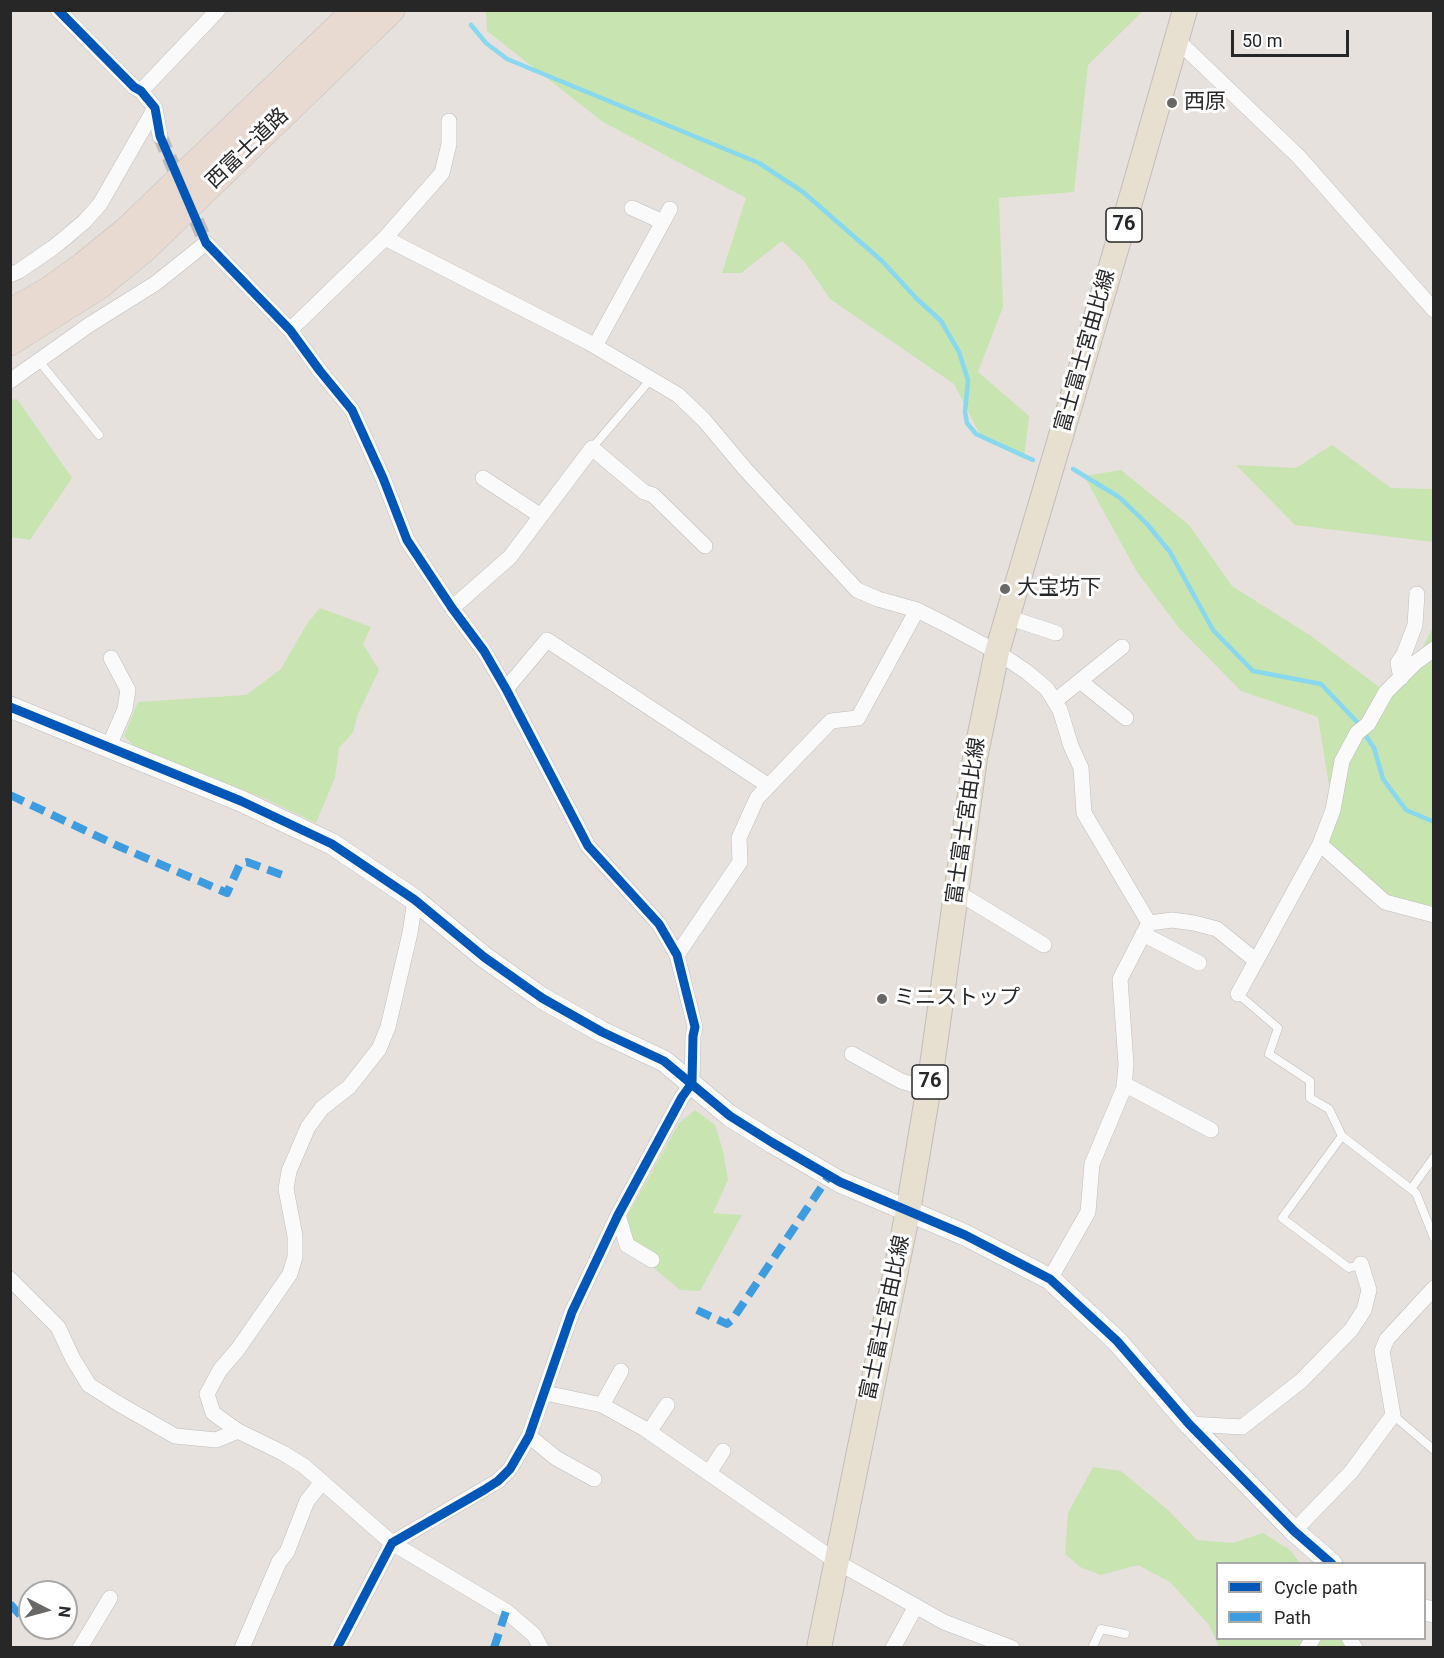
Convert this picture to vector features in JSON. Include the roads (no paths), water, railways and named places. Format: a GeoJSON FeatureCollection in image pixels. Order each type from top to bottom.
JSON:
{"type":"FeatureCollection","features":[{"type":"Feature","properties":{"kind":"highway","name":"西富士道路"},"geometry":{"type":"LineString","coordinates":[[10,313],[84,266],[126,231],[356,10]]}},
{"type":"Feature","properties":{"kind":"highway","name":"西富士道路"},"geometry":{"type":"LineString","coordinates":[[10,342],[100,285],[144,249],[391,10]]}},
{"type":"Feature","properties":{"kind":"main road","name":"富士富士宮由比線"},"geometry":{"type":"LineString","coordinates":[[819,1647],[908,1211],[928,1089],[975,758],[997,652],[1185,10]]}},
{"type":"Feature","properties":{"kind":"street"},"geometry":{"type":"LineString","coordinates":[[58,10],[134,87],[141,91],[155,108],[160,136]]}},
{"type":"Feature","properties":{"kind":"street"},"geometry":{"type":"LineString","coordinates":[[141,91],[218,10]]}},
{"type":"Feature","properties":{"kind":"street"},"geometry":{"type":"LineString","coordinates":[[1176,39],[1299,157],[1434,310]]}},
{"type":"Feature","properties":{"kind":"street"},"geometry":{"type":"LineString","coordinates":[[10,275],[19,272],[54,247],[84,222],[100,204],[155,108]]}},
{"type":"Feature","properties":{"kind":"street"},"geometry":{"type":"LineString","coordinates":[[290,330],[385,238],[442,173],[449,144],[449,121]]}},
{"type":"Feature","properties":{"kind":"street"},"geometry":{"type":"LineString","coordinates":[[595,346],[666,216],[632,208]]}},
{"type":"Feature","properties":{"kind":"street"},"geometry":{"type":"LineString","coordinates":[[385,238],[595,346],[678,395],[704,420],[745,469],[857,590],[878,599],[917,610],[997,652],[1047,689],[1060,710],[1081,768],[1084,813],[1146,929],[1199,963]]}},
{"type":"Feature","properties":{"kind":"street"},"geometry":{"type":"LineString","coordinates":[[10,381],[89,325],[156,283],[206,243],[290,330],[352,410],[383,478],[407,540],[484,651],[588,846],[659,924],[677,955],[695,1027],[692,1083],[682,1097],[618,1215],[572,1312],[529,1436],[506,1465],[498,1481],[392,1543],[337,1647]]}},
{"type":"Feature","properties":{"kind":"street"},"geometry":{"type":"LineString","coordinates":[[452,608],[510,557],[592,448],[644,492],[653,495],[705,546]]}},
{"type":"Feature","properties":{"kind":"street"},"geometry":{"type":"LineString","coordinates":[[483,478],[541,516]]}},
{"type":"Feature","properties":{"kind":"street"},"geometry":{"type":"LineString","coordinates":[[1401,678],[1398,663],[1404,654],[1415,625],[1417,594]]}},
{"type":"Feature","properties":{"kind":"street"},"geometry":{"type":"LineString","coordinates":[[677,955],[740,862],[739,838],[757,798],[831,721],[858,718],[917,610]]}},
{"type":"Feature","properties":{"kind":"street"},"geometry":{"type":"LineString","coordinates":[[1007,617],[1056,633]]}},
{"type":"Feature","properties":{"kind":"street"},"geometry":{"type":"LineString","coordinates":[[506,689],[547,640],[769,786]]}},
{"type":"Feature","properties":{"kind":"street"},"geometry":{"type":"LineString","coordinates":[[1055,701],[1122,646]]}},
{"type":"Feature","properties":{"kind":"street"},"geometry":{"type":"LineString","coordinates":[[1238,994],[1320,844],[1333,810],[1342,760],[1386,692],[1415,663],[1434,649]]}},
{"type":"Feature","properties":{"kind":"street"},"geometry":{"type":"LineString","coordinates":[[109,746],[125,709],[128,690],[111,658]]}},
{"type":"Feature","properties":{"kind":"street"},"geometry":{"type":"LineString","coordinates":[[1080,681],[1126,718]]}},
{"type":"Feature","properties":{"kind":"street"},"geometry":{"type":"LineString","coordinates":[[10,707],[241,801],[332,844],[415,900],[484,957],[542,998],[602,1032],[664,1061],[730,1116],[781,1148],[840,1182],[965,1235],[1050,1279],[1117,1341],[1189,1424],[1294,1531],[1331,1562]]}},
{"type":"Feature","properties":{"kind":"street"},"geometry":{"type":"LineString","coordinates":[[1320,844],[1385,902],[1434,915]]}},
{"type":"Feature","properties":{"kind":"street"},"geometry":{"type":"LineString","coordinates":[[957,892],[1044,945]]}},
{"type":"Feature","properties":{"kind":"street"},"geometry":{"type":"LineString","coordinates":[[415,900],[391,1017],[379,1049],[349,1087],[322,1108],[308,1127],[289,1171],[286,1189],[295,1236],[295,1257],[290,1274],[238,1349],[220,1370],[207,1394],[213,1413],[238,1431],[284,1453],[304,1466],[392,1543],[506,1611],[534,1635],[541,1647]]}},
{"type":"Feature","properties":{"kind":"street"},"geometry":{"type":"LineString","coordinates":[[1050,1279],[1088,1212],[1092,1164],[1124,1084],[1126,1064],[1120,979],[1146,929],[1172,920],[1194,922],[1217,929],[1255,960]]}},
{"type":"Feature","properties":{"kind":"street"},"geometry":{"type":"LineString","coordinates":[[852,1054],[901,1081],[928,1089]]}},
{"type":"Feature","properties":{"kind":"street"},"geometry":{"type":"LineString","coordinates":[[1124,1084],[1211,1130]]}},
{"type":"Feature","properties":{"kind":"street"},"geometry":{"type":"LineString","coordinates":[[618,1215],[627,1245],[652,1260]]}},
{"type":"Feature","properties":{"kind":"street"},"geometry":{"type":"LineString","coordinates":[[1189,1424],[1242,1427],[1301,1381],[1351,1330],[1364,1310],[1369,1290],[1361,1264]]}},
{"type":"Feature","properties":{"kind":"street"},"geometry":{"type":"LineString","coordinates":[[10,1279],[58,1327],[73,1359],[89,1385],[175,1436],[216,1440],[238,1431]]}},
{"type":"Feature","properties":{"kind":"street"},"geometry":{"type":"LineString","coordinates":[[1294,1531],[1351,1472],[1393,1415],[1382,1351],[1387,1339],[1434,1288]]}},
{"type":"Feature","properties":{"kind":"street"},"geometry":{"type":"LineString","coordinates":[[602,1405],[621,1371]]}},
{"type":"Feature","properties":{"kind":"street"},"geometry":{"type":"LineString","coordinates":[[545,1393],[602,1405],[649,1432],[837,1562],[944,1622],[1012,1647]]}},
{"type":"Feature","properties":{"kind":"street"},"geometry":{"type":"LineString","coordinates":[[649,1432],[666,1405]]}},
{"type":"Feature","properties":{"kind":"street"},"geometry":{"type":"LineString","coordinates":[[529,1436],[556,1458],[594,1479]]}},
{"type":"Feature","properties":{"kind":"street"},"geometry":{"type":"LineString","coordinates":[[709,1473],[723,1451]]}},
{"type":"Feature","properties":{"kind":"street"},"geometry":{"type":"LineString","coordinates":[[242,1647],[279,1562],[287,1552],[307,1501],[322,1482]]}},
{"type":"Feature","properties":{"kind":"street"},"geometry":{"type":"LineString","coordinates":[[80,1647],[110,1598]]}},
{"type":"Feature","properties":{"kind":"street"},"geometry":{"type":"LineString","coordinates":[[893,1647],[916,1606]]}},
{"type":"Feature","properties":{"kind":"lane"},"geometry":{"type":"LineString","coordinates":[[39,361],[99,435]]}},
{"type":"Feature","properties":{"kind":"lane"},"geometry":{"type":"LineString","coordinates":[[592,448],[651,379]]}},
{"type":"Feature","properties":{"kind":"lane"},"geometry":{"type":"LineString","coordinates":[[1238,994],[1278,1028],[1269,1054],[1310,1081],[1310,1098],[1329,1109],[1342,1136],[1416,1193],[1434,1239]]}},
{"type":"Feature","properties":{"kind":"lane"},"geometry":{"type":"LineString","coordinates":[[1342,1136],[1282,1218],[1349,1268],[1361,1264]]}},
{"type":"Feature","properties":{"kind":"lane"},"geometry":{"type":"LineString","coordinates":[[1411,1189],[1434,1156]]}},
{"type":"Feature","properties":{"kind":"lane"},"geometry":{"type":"LineString","coordinates":[[1393,1415],[1434,1450]]}},
{"type":"Feature","properties":{"kind":"lane"},"geometry":{"type":"LineString","coordinates":[[1092,1647],[1101,1629],[1125,1634]]}},
{"type":"Feature","properties":{"kind":"waterway"},"geometry":{"type":"LineString","coordinates":[[471,25],[486,43],[507,59],[759,163],[803,192],[882,261],[941,321],[959,352],[968,380],[965,412],[967,423],[976,434],[1033,460]]}},
{"type":"Feature","properties":{"kind":"waterway"},"geometry":{"type":"LineString","coordinates":[[1073,469],[1119,497],[1147,524],[1170,552],[1213,630],[1253,671],[1321,684],[1357,722],[1374,748],[1383,779],[1406,810],[1434,822]]}},
{"type":"Feature","properties":{"kind":"tunnel"},"geometry":{"type":"LineString","coordinates":[[160,136],[206,243]]}},
{"type":"Feature","properties":{"kind":"place","name":"西原"},"geometry":{"type":"Point","coordinates":[1172,103]}},
{"type":"Feature","properties":{"kind":"place","name":"大宝坊下"},"geometry":{"type":"Point","coordinates":[1005,589]}},
{"type":"Feature","properties":{"kind":"place","name":"ミニストップ"},"geometry":{"type":"Point","coordinates":[882,999]}}]}
